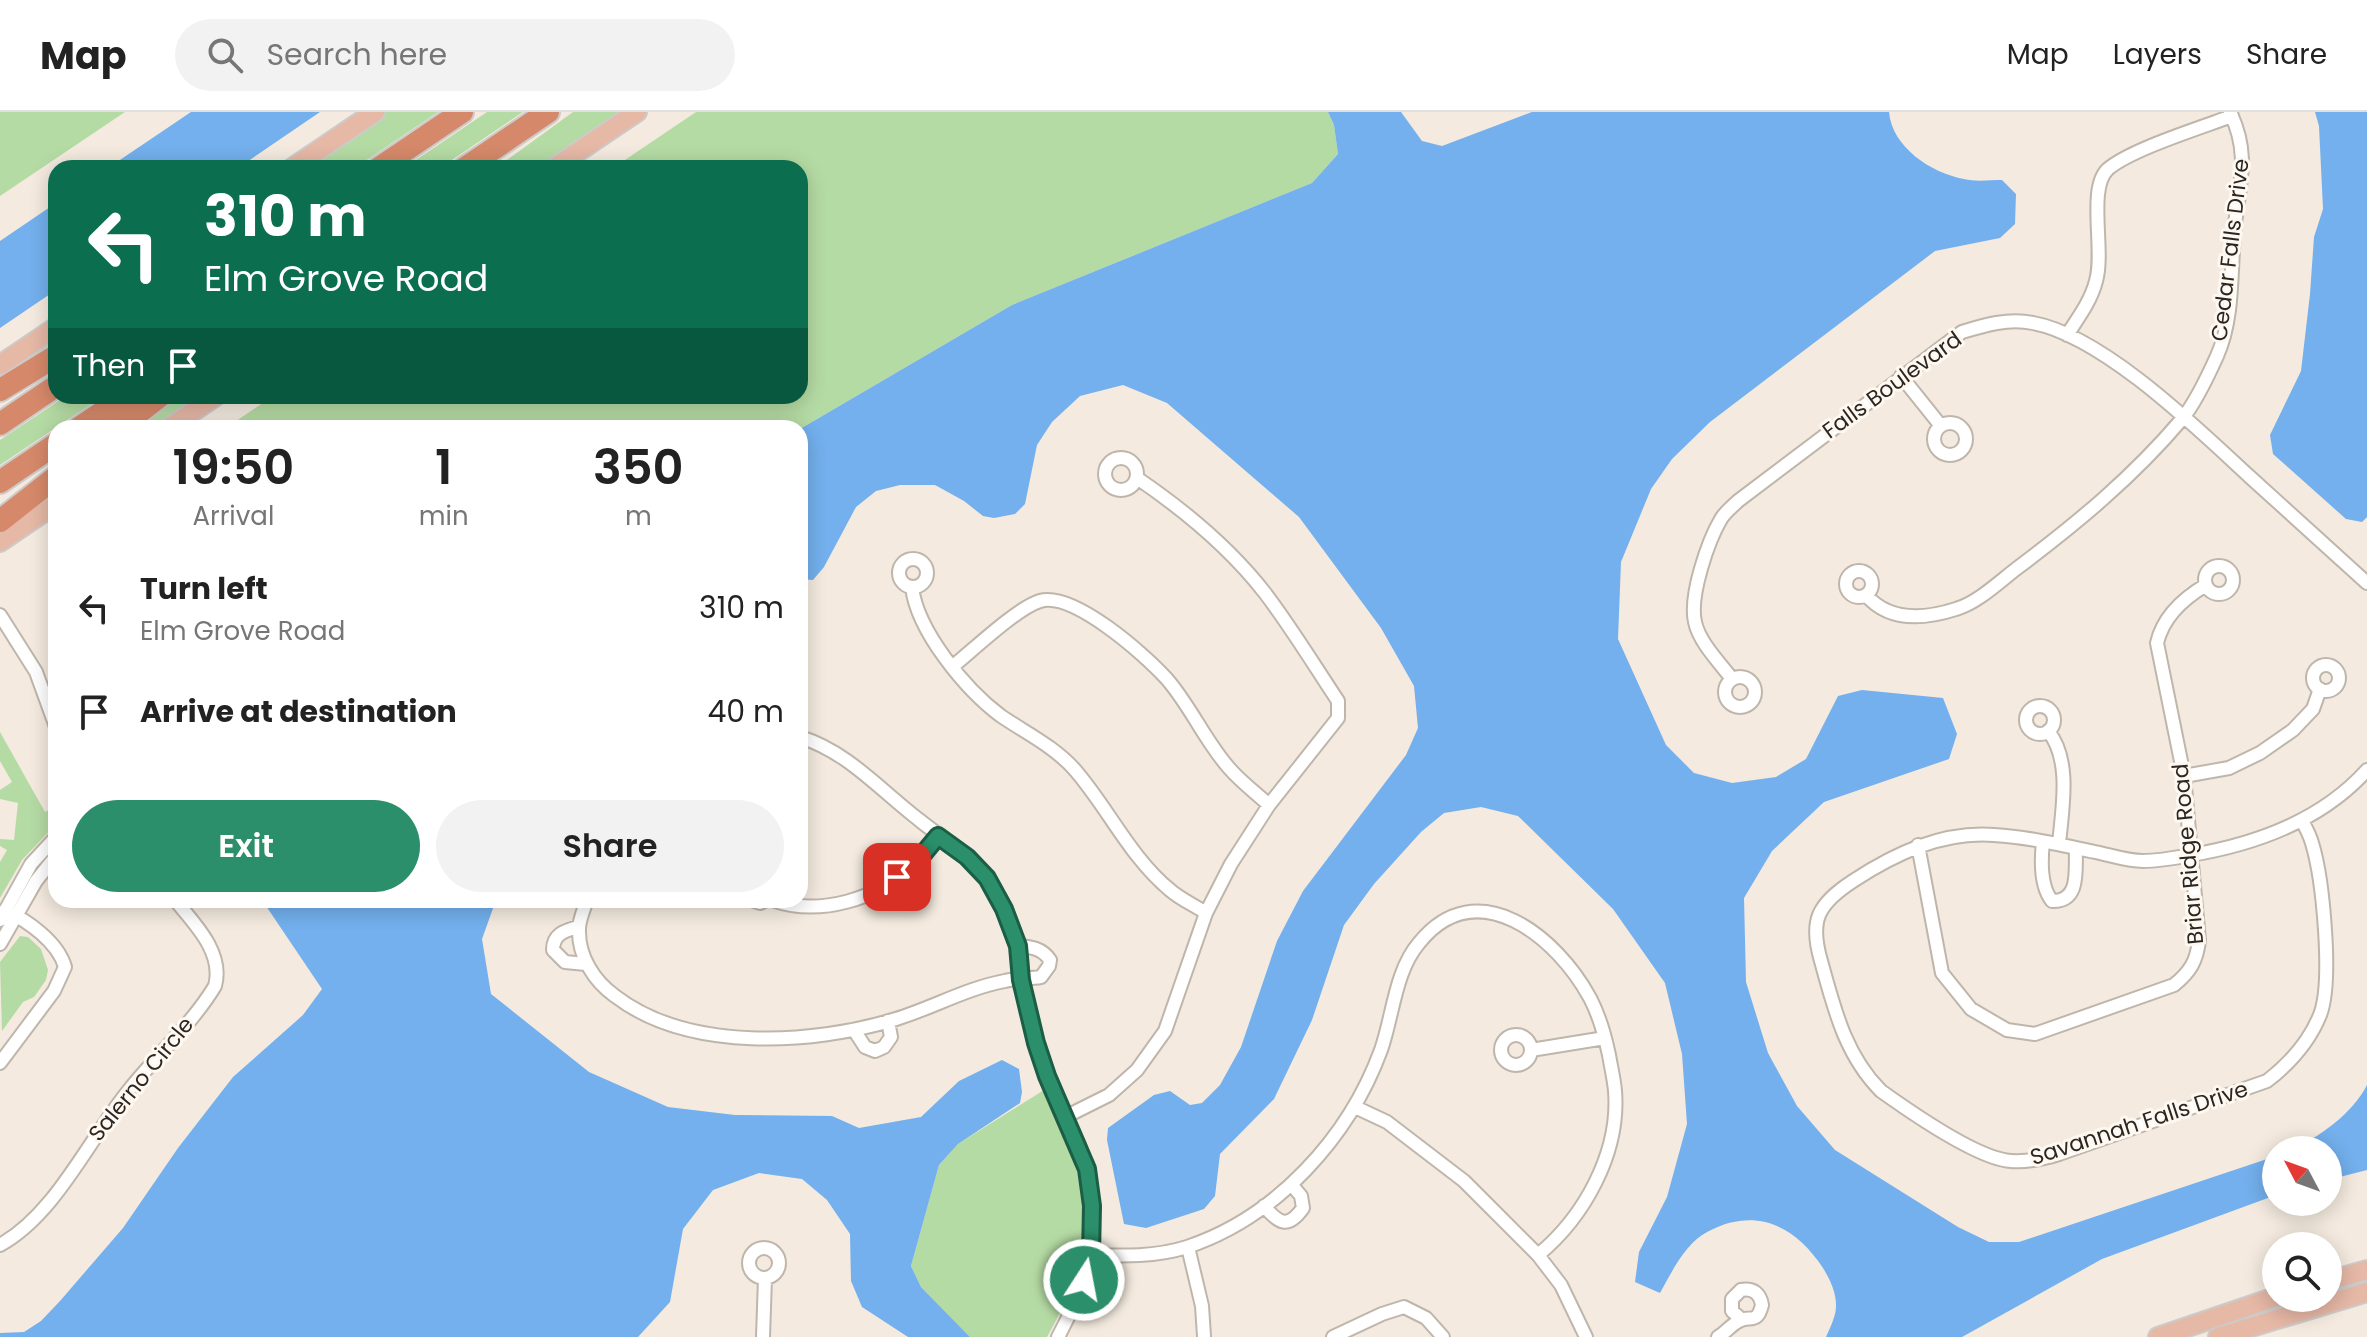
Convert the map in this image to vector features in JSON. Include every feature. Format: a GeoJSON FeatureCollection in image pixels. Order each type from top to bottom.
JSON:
{"type":"FeatureCollection","features":[{"type":"Feature","properties":{"kind":"highway"},"geometry":{"type":"LineString","coordinates":[[391,160],[462,112]]}},
{"type":"Feature","properties":{"kind":"highway"},"geometry":{"type":"LineString","coordinates":[[477,160],[548,112]]}},
{"type":"Feature","properties":{"kind":"highway"},"geometry":{"type":"LineString","coordinates":[[0,390],[48,361]]}},
{"type":"Feature","properties":{"kind":"highway"},"geometry":{"type":"LineString","coordinates":[[0,424],[48,391]]}},
{"type":"Feature","properties":{"kind":"highway"},"geometry":{"type":"LineString","coordinates":[[91,420],[115,404]]}},
{"type":"Feature","properties":{"kind":"highway"},"geometry":{"type":"LineString","coordinates":[[129,420],[150,404]]}},
{"type":"Feature","properties":{"kind":"highway"},"geometry":{"type":"LineString","coordinates":[[0,482],[48,449]]}},
{"type":"Feature","properties":{"kind":"highway"},"geometry":{"type":"LineString","coordinates":[[0,521],[48,483]]}},
{"type":"Feature","properties":{"kind":"main road"},"geometry":{"type":"LineString","coordinates":[[304,160],[375,112]]}},
{"type":"Feature","properties":{"kind":"main road"},"geometry":{"type":"LineString","coordinates":[[566,160],[637,112]]}},
{"type":"Feature","properties":{"kind":"main road"},"geometry":{"type":"LineString","coordinates":[[0,365],[48,332]]}},
{"type":"Feature","properties":{"kind":"main road"},"geometry":{"type":"LineString","coordinates":[[181,420],[204,404]]}},
{"type":"Feature","properties":{"kind":"main road"},"geometry":{"type":"LineString","coordinates":[[0,542],[48,509]]}},
{"type":"Feature","properties":{"kind":"main road"},"geometry":{"type":"LineString","coordinates":[[2342,1277],[2367,1270]]}},
{"type":"Feature","properties":{"kind":"main road"},"geometry":{"type":"LineString","coordinates":[[2218,1337],[2367,1292]]}},
{"type":"Feature","properties":{"kind":"main road"},"geometry":{"type":"LineString","coordinates":[[2158,1337],[2262,1302]]}},
{"type":"Feature","properties":{"kind":"street"},"geometry":{"type":"LineString","coordinates":[[2067,335],[2084,309],[2097,280],[2101,248],[2096,192],[2101,177],[2123,159],[2231,114]]}},
{"type":"Feature","properties":{"kind":"street","name":"Cedar Falls Drive"},"geometry":{"type":"LineString","coordinates":[[1866,595],[1890,613],[1917,617],[1958,609],[1994,586],[2087,515],[2184,416],[2218,353],[2228,308],[2243,174],[2242,141],[2231,114]]}},
{"type":"Feature","properties":{"kind":"street","name":"Falls Boulevard"},"geometry":{"type":"LineString","coordinates":[[1732,679],[1695,623],[1694,599],[1711,539],[1722,516],[1962,332],[1996,322],[2033,323],[2067,335],[2097,351],[2184,416],[2367,583]]}},
{"type":"Feature","properties":{"kind":"street"},"geometry":{"type":"LineString","coordinates":[[1901,376],[1941,426]]}},
{"type":"Feature","properties":{"kind":"street"},"geometry":{"type":"LineString","coordinates":[[1065,1117],[1109,1095],[1137,1070],[1165,1031],[1206,913],[1231,864],[1269,805],[1338,718],[1338,701],[1265,593],[1215,539],[1137,478]]}},
{"type":"Feature","properties":{"kind":"street","name":"Briar Ridge Road"},"geometry":{"type":"LineString","coordinates":[[1918,845],[1942,973],[1971,1009],[2007,1030],[2035,1034],[2174,985],[2188,974],[2197,957],[2199,940],[2184,776],[2157,643],[2167,617],[2206,585]]}},
{"type":"Feature","properties":{"kind":"street"},"geometry":{"type":"LineString","coordinates":[[912,587],[914,601],[925,627],[970,688],[998,714],[1052,749],[1074,768],[1146,866],[1171,891],[1206,913]]}},
{"type":"Feature","properties":{"kind":"street"},"geometry":{"type":"LineString","coordinates":[[952,667],[1026,608],[1040,601],[1056,599],[1079,609],[1127,643],[1166,678],[1228,767],[1269,805]]}},
{"type":"Feature","properties":{"kind":"street"},"geometry":{"type":"LineString","coordinates":[[0,615],[36,672],[48,705]]}},
{"type":"Feature","properties":{"kind":"street"},"geometry":{"type":"LineString","coordinates":[[2184,776],[2229,768],[2260,753],[2303,720],[2313,709],[2320,689]]}},
{"type":"Feature","properties":{"kind":"street"},"geometry":{"type":"LineString","coordinates":[[2048,731],[2055,741],[2062,770],[2059,844]]}},
{"type":"Feature","properties":{"kind":"street"},"geometry":{"type":"LineString","coordinates":[[808,740],[853,763],[967,857],[987,878],[1004,909],[1018,946],[1021,980],[1036,1043],[1087,1169],[1092,1206],[1091,1255],[1072,1312],[1058,1337]]}},
{"type":"Feature","properties":{"kind":"street","name":"Savannah Falls Drive"},"geometry":{"type":"LineString","coordinates":[[2302,821],[2312,843],[2324,915],[2325,986],[2321,1013],[2307,1039],[2289,1064],[2267,1081],[2034,1161],[2008,1161],[1987,1156],[1889,1097],[1868,1078],[1846,1041],[1814,934],[1823,904],[1883,862],[1918,845],[1991,834],[2141,861],[2189,855],[2268,837],[2302,821],[2329,804],[2367,770]]}},
{"type":"Feature","properties":{"kind":"street"},"geometry":{"type":"LineString","coordinates":[[808,907],[839,904],[880,888],[914,865],[938,836]]}},
{"type":"Feature","properties":{"kind":"street"},"geometry":{"type":"LineString","coordinates":[[2043,842],[2041,856],[2045,892],[2052,901],[2062,901],[2075,889],[2076,848]]}},
{"type":"Feature","properties":{"kind":"street"},"geometry":{"type":"LineString","coordinates":[[0,944],[7,915],[31,864],[48,846]]}},
{"type":"Feature","properties":{"kind":"street"},"geometry":{"type":"LineString","coordinates":[[7,915],[48,866]]}},
{"type":"Feature","properties":{"kind":"street","name":"Salerno Circle"},"geometry":{"type":"LineString","coordinates":[[0,1245],[19,1234],[42,1210],[127,1092],[215,986],[217,959],[181,908]]}},
{"type":"Feature","properties":{"kind":"street"},"geometry":{"type":"LineString","coordinates":[[584,908],[578,927],[586,964],[606,990],[644,1015],[680,1027],[744,1038],[854,1030],[993,984],[1041,977],[1050,960],[1040,950],[1018,946]]}},
{"type":"Feature","properties":{"kind":"street"},"geometry":{"type":"LineString","coordinates":[[1091,1255],[1131,1256],[1188,1247],[1264,1206],[1291,1184],[1321,1152],[1355,1107],[1381,1051],[1407,963],[1418,943],[1435,926],[1465,911],[1494,913],[1521,923],[1541,937],[1564,961],[1590,998],[1605,1038],[1615,1092],[1613,1127],[1603,1163],[1590,1193],[1572,1222],[1538,1255]]}},
{"type":"Feature","properties":{"kind":"street"},"geometry":{"type":"LineString","coordinates":[[0,1063],[51,996],[64,971],[64,963],[55,950],[30,924],[7,915]]}},
{"type":"Feature","properties":{"kind":"street"},"geometry":{"type":"LineString","coordinates":[[578,927],[558,935],[553,941],[553,950],[565,962],[586,964]]}},
{"type":"Feature","properties":{"kind":"street"},"geometry":{"type":"LineString","coordinates":[[854,1030],[865,1047],[875,1051],[884,1047],[891,1037],[888,1021]]}},
{"type":"Feature","properties":{"kind":"street"},"geometry":{"type":"LineString","coordinates":[[1531,1050],[1605,1038]]}},
{"type":"Feature","properties":{"kind":"street"},"geometry":{"type":"LineString","coordinates":[[1355,1107],[1387,1122],[1464,1181],[1538,1255],[1561,1285],[1586,1337]]}},
{"type":"Feature","properties":{"kind":"street"},"geometry":{"type":"LineString","coordinates":[[1264,1206],[1275,1219],[1288,1222],[1295,1219],[1303,1208],[1301,1196],[1291,1184]]}},
{"type":"Feature","properties":{"kind":"street"},"geometry":{"type":"LineString","coordinates":[[1188,1247],[1202,1306],[1205,1337]]}},
{"type":"Feature","properties":{"kind":"street"},"geometry":{"type":"LineString","coordinates":[[763,1337],[765,1278]]}},
{"type":"Feature","properties":{"kind":"street"},"geometry":{"type":"LineString","coordinates":[[1333,1337],[1404,1307],[1426,1318],[1443,1337]]}},
{"type":"Feature","properties":{"kind":"street"},"geometry":{"type":"LineString","coordinates":[[1718,1337],[1741,1319]]}},
{"type":"Feature","properties":{"kind":"green space"},"geometry":{"type":"Polygon","coordinates":[[[0,112],[125,112],[54,160],[48,160],[48,164],[0,196],[0,112]]]}},
{"type":"Feature","properties":{"kind":"green space"},"geometry":{"type":"Polygon","coordinates":[[[386,112],[438,112],[367,160],[315,160],[386,112]]]}},
{"type":"Feature","properties":{"kind":"green space"},"geometry":{"type":"Polygon","coordinates":[[[487,112],[523,112],[452,160],[416,160],[487,112]]]}},
{"type":"Feature","properties":{"kind":"green space"},"geometry":{"type":"Polygon","coordinates":[[[573,112],[624,112],[553,160],[507,160],[573,112]]]}},
{"type":"Feature","properties":{"kind":"green space"},"geometry":{"type":"Polygon","coordinates":[[[696,112],[1328,112],[1334,125],[1338,154],[1312,183],[1012,305],[808,424],[808,420],[238,420],[261,404],[808,404],[808,160],[625,160],[696,112]]]}},
{"type":"Feature","properties":{"kind":"green space"},"geometry":{"type":"Polygon","coordinates":[[[54,404],[91,404],[67,420],[48,420],[48,433],[0,465],[0,440],[54,404]]]}},
{"type":"Feature","properties":{"kind":"green space"},"geometry":{"type":"Polygon","coordinates":[[[160,404],[190,404],[167,420],[139,420],[160,404]]]}},
{"type":"Feature","properties":{"kind":"green space"},"geometry":{"type":"Polygon","coordinates":[[[0,732],[45,812],[48,810],[48,832],[22,860],[0,898],[0,862],[7,850],[0,846],[0,839],[14,840],[18,803],[0,799],[0,790],[12,782],[0,761],[0,732]]]}},
{"type":"Feature","properties":{"kind":"green space"},"geometry":{"type":"Polygon","coordinates":[[[20,936],[28,937],[41,949],[48,970],[46,980],[34,997],[23,1002],[2,1031],[0,962],[20,936]]]}},
{"type":"Feature","properties":{"kind":"green space"},"geometry":{"type":"Polygon","coordinates":[[[1044,1090],[1071,1149],[1082,1192],[1084,1214],[1074,1277],[1047,1337],[970,1337],[921,1287],[911,1266],[939,1165],[958,1144],[1044,1090]]]}},
{"type":"Feature","properties":{"kind":"water"},"geometry":{"type":"Polygon","coordinates":[[[191,112],[320,112],[250,160],[120,160],[191,112]]]}},
{"type":"Feature","properties":{"kind":"water"},"geometry":{"type":"Polygon","coordinates":[[[1328,112],[1401,112],[1422,141],[1442,146],[1532,112],[1889,112],[1897,136],[1905,147],[1927,164],[1951,176],[1968,180],[2002,180],[2016,194],[2015,224],[2000,238],[1935,251],[1710,422],[1672,459],[1651,489],[1621,562],[1618,639],[1666,745],[1694,773],[1732,783],[1776,777],[1806,759],[1838,696],[1862,690],[1943,698],[1957,734],[1949,759],[1824,802],[1772,851],[1744,898],[1746,982],[1768,1053],[1797,1106],[1835,1150],[1958,1227],[1989,1242],[2019,1242],[2262,1161],[2262,1200],[2102,1259],[1962,1337],[1826,1337],[1836,1302],[1826,1273],[1801,1241],[1774,1225],[1759,1221],[1743,1220],[1727,1224],[1701,1236],[1680,1258],[1660,1293],[1635,1282],[1639,1252],[1667,1197],[1687,1124],[1682,1054],[1665,983],[1613,909],[1518,816],[1481,807],[1444,813],[1421,832],[1374,884],[1344,925],[1312,1020],[1274,1099],[1220,1154],[1215,1196],[1204,1209],[1146,1228],[1124,1224],[1107,1140],[1108,1128],[1154,1095],[1170,1091],[1190,1105],[1202,1103],[1220,1085],[1241,1047],[1277,941],[1303,891],[1406,755],[1418,728],[1414,686],[1381,628],[1299,517],[1167,403],[1123,385],[1080,396],[1052,422],[1037,445],[1025,504],[1015,514],[994,518],[983,516],[935,485],[900,485],[876,491],[856,507],[824,567],[813,580],[808,580],[808,424],[1012,305],[1312,183],[1338,154],[1334,125],[1328,112]]]}},
{"type":"Feature","properties":{"kind":"water"},"geometry":{"type":"Polygon","coordinates":[[[2315,112],[2367,112],[2367,517],[2362,522],[2346,519],[2273,454],[2270,435],[2301,371],[2314,237],[2323,209],[2319,126],[2315,112]]]}},
{"type":"Feature","properties":{"kind":"water"},"geometry":{"type":"Polygon","coordinates":[[[48,208],[48,295],[0,328],[0,241],[48,208]]]}},
{"type":"Feature","properties":{"kind":"water"},"geometry":{"type":"Polygon","coordinates":[[[267,908],[493,908],[482,939],[491,994],[589,1072],[668,1107],[735,1115],[832,1116],[859,1128],[921,1117],[959,1081],[1002,1060],[1019,1069],[1020,1103],[958,1144],[939,1165],[911,1266],[921,1287],[970,1337],[908,1337],[862,1307],[851,1281],[850,1234],[827,1200],[802,1179],[759,1173],[713,1190],[683,1229],[670,1302],[638,1337],[0,1337],[0,1333],[24,1332],[41,1321],[60,1301],[123,1228],[178,1148],[233,1077],[303,1015],[322,989],[267,908]]]}},
{"type":"Feature","properties":{"kind":"water"},"geometry":{"type":"Polygon","coordinates":[[[2367,1085],[2367,1170],[2342,1176],[2342,1136],[2316,1136],[2334,1124],[2367,1085]]]}},
{"type":"Feature","properties":{"kind":"route"},"geometry":{"type":"LineString","coordinates":[[897,877],[914,865],[938,836],[967,857],[987,878],[1004,909],[1018,946],[1021,980],[1036,1043],[1087,1169],[1092,1206],[1091,1255],[1084,1280]]}}]}
